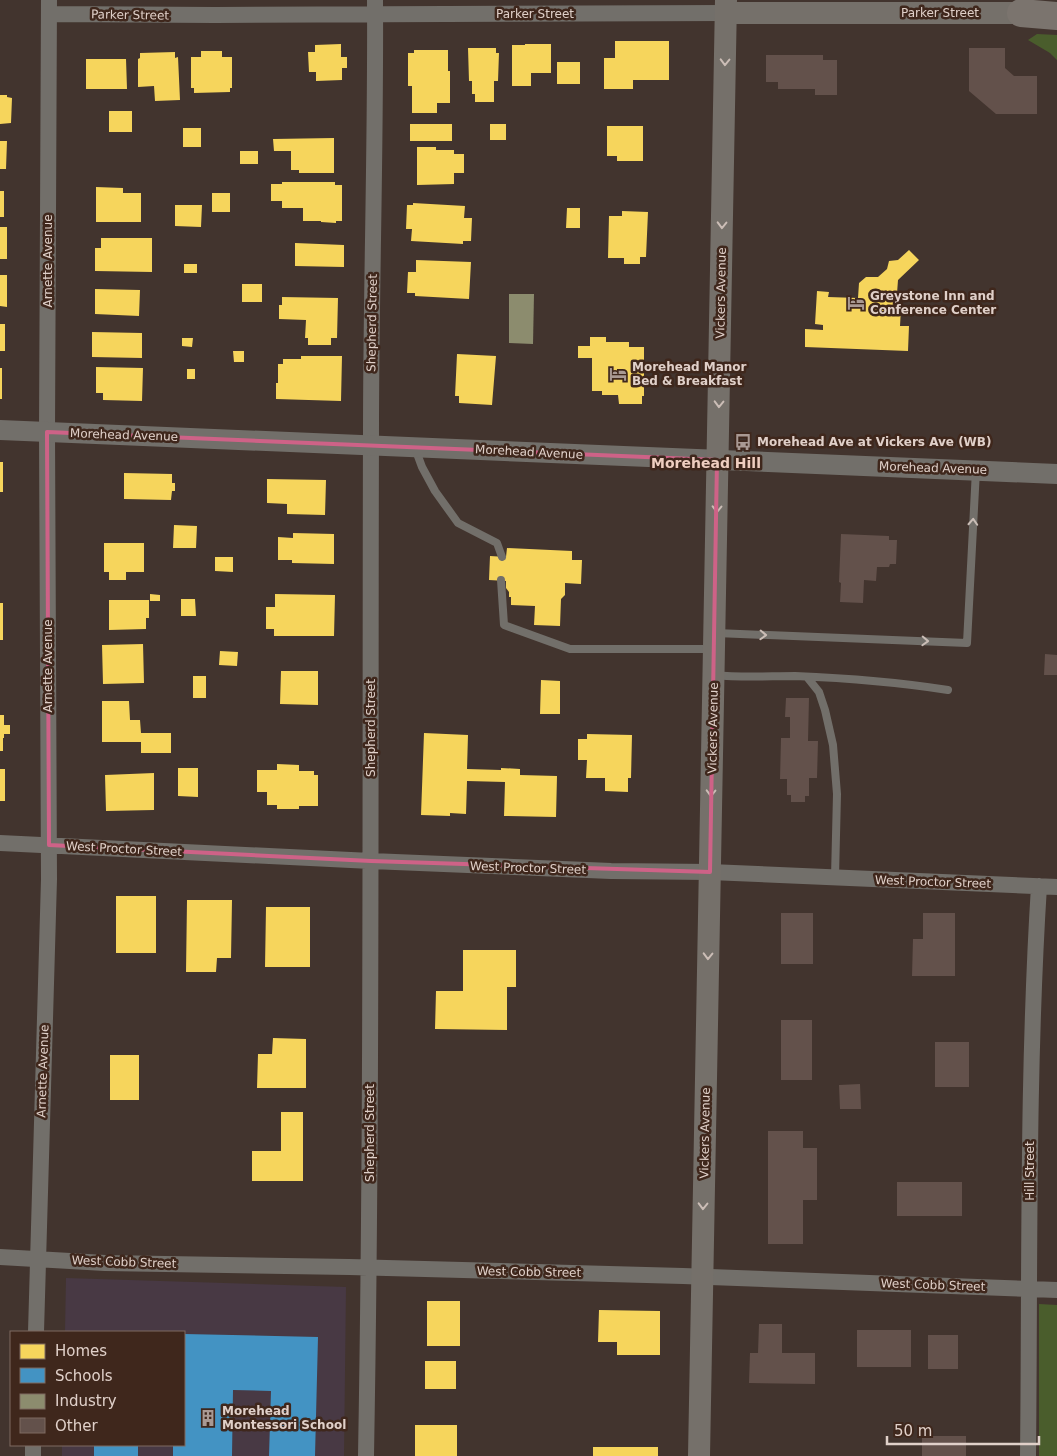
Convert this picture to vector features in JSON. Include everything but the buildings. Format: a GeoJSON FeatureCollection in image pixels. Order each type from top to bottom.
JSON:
{"type":"FeatureCollection","features":[{"type":"Feature","properties":{"kind":"highway"},"geometry":{"type":"LineString","coordinates":[[1021,13],[1057,16]]}},
{"type":"Feature","properties":{"kind":"main road","name":"Parker Street"},"geometry":{"type":"LineString","coordinates":[[726,7],[1021,13]]}},
{"type":"Feature","properties":{"kind":"main road","name":"Vickers Avenue"},"geometry":{"type":"LineString","coordinates":[[699,1456],[726,7]]}},
{"type":"Feature","properties":{"kind":"street","name":"Parker Street"},"geometry":{"type":"LineString","coordinates":[[49,7],[215,15],[375,7],[726,7]]}},
{"type":"Feature","properties":{"kind":"street","name":"Arnette Avenue"},"geometry":{"type":"LineString","coordinates":[[36,1331],[48,845],[49,7]]}},
{"type":"Feature","properties":{"kind":"street","name":"Shepherd Street"},"geometry":{"type":"LineString","coordinates":[[366,1456],[369,1268],[371,445],[375,7]]}},
{"type":"Feature","properties":{"kind":"street","name":"Morehead Avenue"},"geometry":{"type":"LineString","coordinates":[[0,430],[1057,474]]}},
{"type":"Feature","properties":{"kind":"street","name":"West Proctor Street"},"geometry":{"type":"LineString","coordinates":[[0,843],[611,871],[710,872],[1057,887]]}},
{"type":"Feature","properties":{"kind":"street","name":"Hill Street"},"geometry":{"type":"LineString","coordinates":[[1028,1456],[1030,1135],[1039,886]]}},
{"type":"Feature","properties":{"kind":"street","name":"West Cobb Street"},"geometry":{"type":"LineString","coordinates":[[0,1257],[105,1263],[702,1277],[1057,1290]]}},
{"type":"Feature","properties":{"kind":"lane"},"geometry":{"type":"LineString","coordinates":[[415,446],[422,467],[435,491],[458,523],[497,543],[502,556]]}},
{"type":"Feature","properties":{"kind":"lane"},"geometry":{"type":"LineString","coordinates":[[501,580],[504,625],[570,649],[714,641],[967,643],[976,470]]}},
{"type":"Feature","properties":{"kind":"lane"},"geometry":{"type":"LineString","coordinates":[[714,674],[732,677],[807,677],[895,682],[948,690]]}},
{"type":"Feature","properties":{"kind":"lane"},"geometry":{"type":"LineString","coordinates":[[807,677],[819,692],[833,745],[837,794],[835,877]]}},
{"type":"Feature","properties":{"kind":"highlighted area"},"geometry":{"type":"Polygon","coordinates":[[[47,432],[717,460],[710,872],[371,861],[49,845],[47,432]]]}},
{"type":"Feature","properties":{"kind":"shaded area"},"geometry":{"type":"Polygon","coordinates":[[[66,1278],[346,1287],[344,1456],[62,1456],[62,1446],[185,1446],[185,1331],[65,1331],[66,1278]]]}},
{"type":"Feature","properties":{"kind":"green space"},"geometry":{"type":"Polygon","coordinates":[[[1037,34],[1057,35],[1057,60],[1050,53],[1028,40],[1037,34]]]}},
{"type":"Feature","properties":{"kind":"green space"},"geometry":{"type":"Polygon","coordinates":[[[1039,1304],[1057,1305],[1057,1456],[1039,1456],[1039,1304]]]}},
{"type":"Feature","properties":{"kind":"place","name":"Greystone Inn and Conference Center"},"geometry":{"type":"Point","coordinates":[856,303]}},
{"type":"Feature","properties":{"kind":"place","name":"Morehead Manor Bed & Breakfast"},"geometry":{"type":"Point","coordinates":[618,374]}},
{"type":"Feature","properties":{"kind":"place","name":"Morehead Ave at Vickers Ave (WB)"},"geometry":{"type":"Point","coordinates":[743,442]}},
{"type":"Feature","properties":{"kind":"place","name":"Morehead Montessori School"},"geometry":{"type":"Point","coordinates":[208,1418]}},
{"type":"Feature","properties":{"kind":"district","name":"Morehead Hill"},"geometry":{"type":"Point","coordinates":[706,463]}}]}
